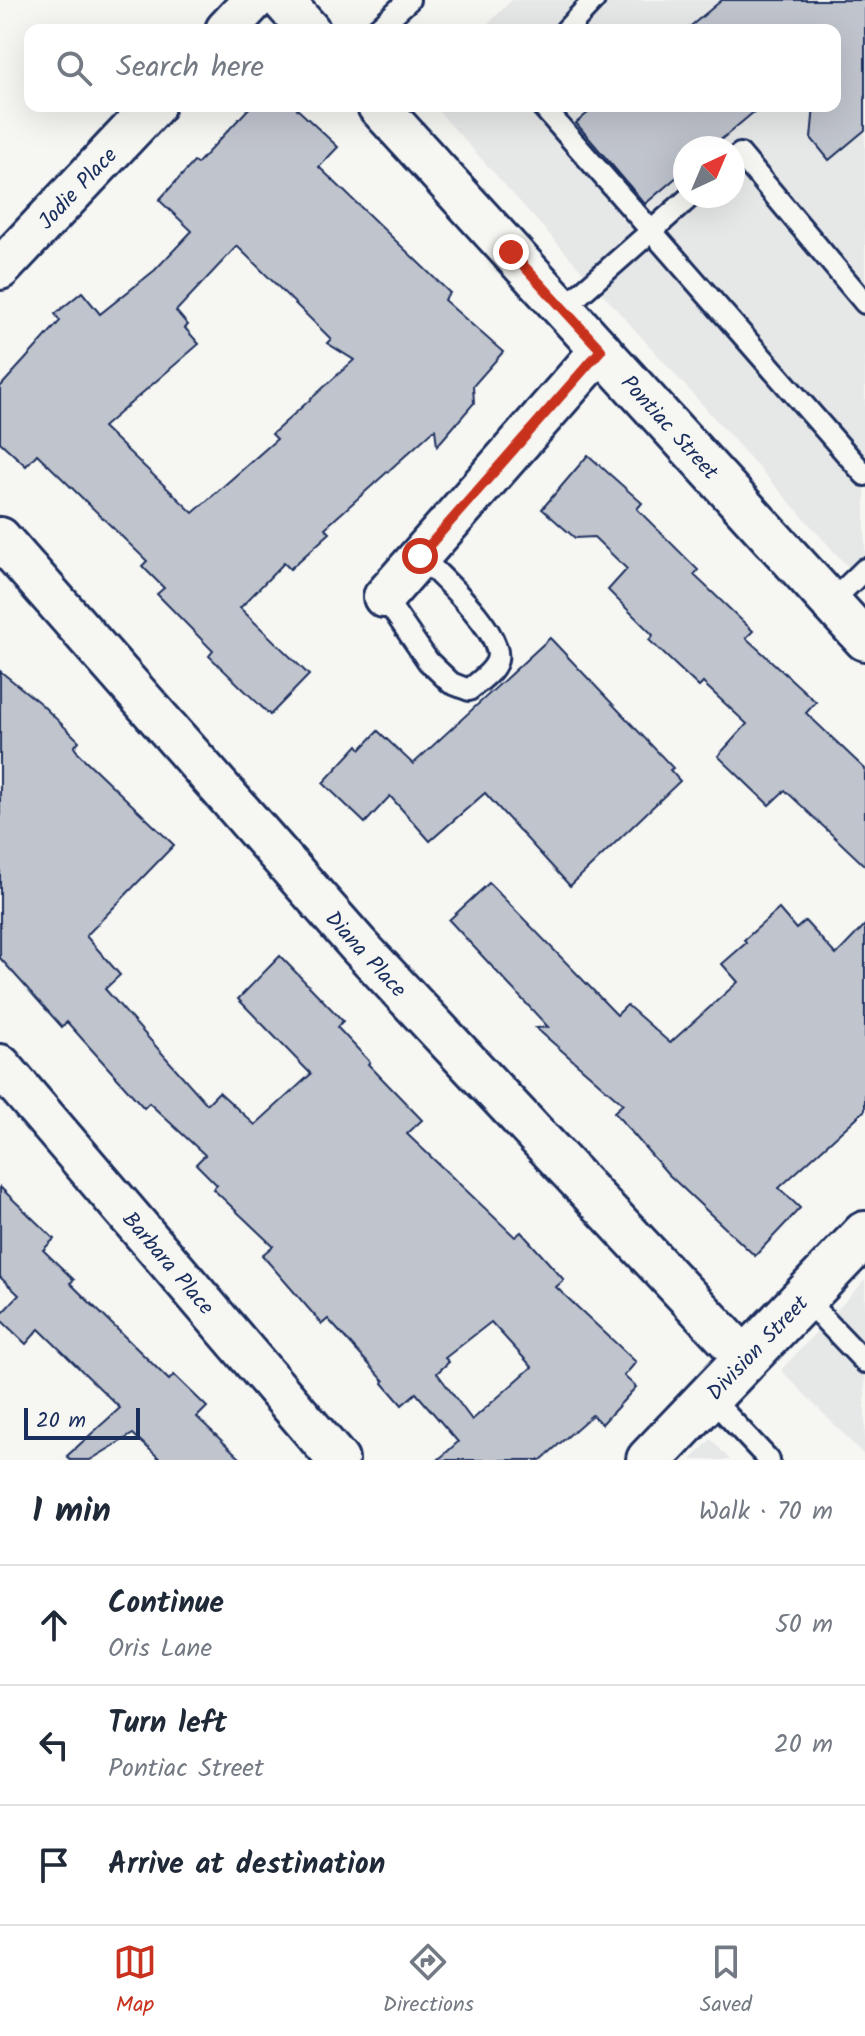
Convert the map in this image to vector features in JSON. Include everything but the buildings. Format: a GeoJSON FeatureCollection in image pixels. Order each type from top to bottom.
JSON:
{"type":"FeatureCollection","features":[{"type":"Feature","properties":{"kind":"street"},"geometry":{"type":"LineString","coordinates":[[232,24],[254,0]]}},
{"type":"Feature","properties":{"kind":"street"},"geometry":{"type":"LineString","coordinates":[[282,0],[304,24]]}},
{"type":"Feature","properties":{"kind":"street","name":"Jodie Place"},"geometry":{"type":"LineString","coordinates":[[0,269],[148,112]]}},
{"type":"Feature","properties":{"kind":"street","name":"Pontiac Street"},"geometry":{"type":"LineString","coordinates":[[383,112],[865,640]]}},
{"type":"Feature","properties":{"kind":"street"},"geometry":{"type":"LineString","coordinates":[[384,597],[601,350]]}},
{"type":"Feature","properties":{"kind":"street","name":"Diana Place"},"geometry":{"type":"LineString","coordinates":[[0,538],[359,946],[746,1359]]}},
{"type":"Feature","properties":{"kind":"street","name":"Barbara Place"},"geometry":{"type":"LineString","coordinates":[[0,1065],[338,1460]]}},
{"type":"Feature","properties":{"kind":"street","name":"Division Street"},"geometry":{"type":"LineString","coordinates":[[649,1460],[865,1234]]}},
{"type":"Feature","properties":{"kind":"lane"},"geometry":{"type":"LineString","coordinates":[[383,24],[409,0]]}},
{"type":"Feature","properties":{"kind":"lane"},"geometry":{"type":"LineString","coordinates":[[572,24],[594,0]]}},
{"type":"Feature","properties":{"kind":"lane"},"geometry":{"type":"LineString","coordinates":[[547,112],[865,475]]}},
{"type":"Feature","properties":{"kind":"lane"},"geometry":{"type":"LineString","coordinates":[[745,160],[865,303]]}},
{"type":"Feature","properties":{"kind":"lane"},"geometry":{"type":"LineString","coordinates":[[563,309],[677,208]]}},
{"type":"Feature","properties":{"kind":"lane"},"geometry":{"type":"LineString","coordinates":[[384,597],[428,661],[451,683],[469,690],[487,674],[497,662],[497,648],[484,624],[420,556]]}},
{"type":"Feature","properties":{"kind":"lane"},"geometry":{"type":"LineString","coordinates":[[830,603],[865,569]]}},
{"type":"Feature","properties":{"kind":"lane"},"geometry":{"type":"LineString","coordinates":[[804,1298],[865,1362]]}},
{"type":"Feature","properties":{"kind":"lane"},"geometry":{"type":"LineString","coordinates":[[710,1397],[766,1459]]}},
{"type":"Feature","properties":{"kind":"shaded area"},"geometry":{"type":"Polygon","coordinates":[[[512,0],[865,0],[865,586],[439,112],[841,112],[841,24],[488,24],[512,0]]]}},
{"type":"Feature","properties":{"kind":"shaded area"},"geometry":{"type":"Polygon","coordinates":[[[865,1280],[865,1456],[781,1370],[865,1280]]]}},
{"type":"Feature","properties":{"kind":"shaded area"},"geometry":{"type":"Polygon","coordinates":[[[711,1439],[730,1460],[691,1460],[711,1439]]]}},
{"type":"Feature","properties":{"kind":"route"},"geometry":{"type":"LineString","coordinates":[[420,556],[601,350],[511,252]]}}]}
